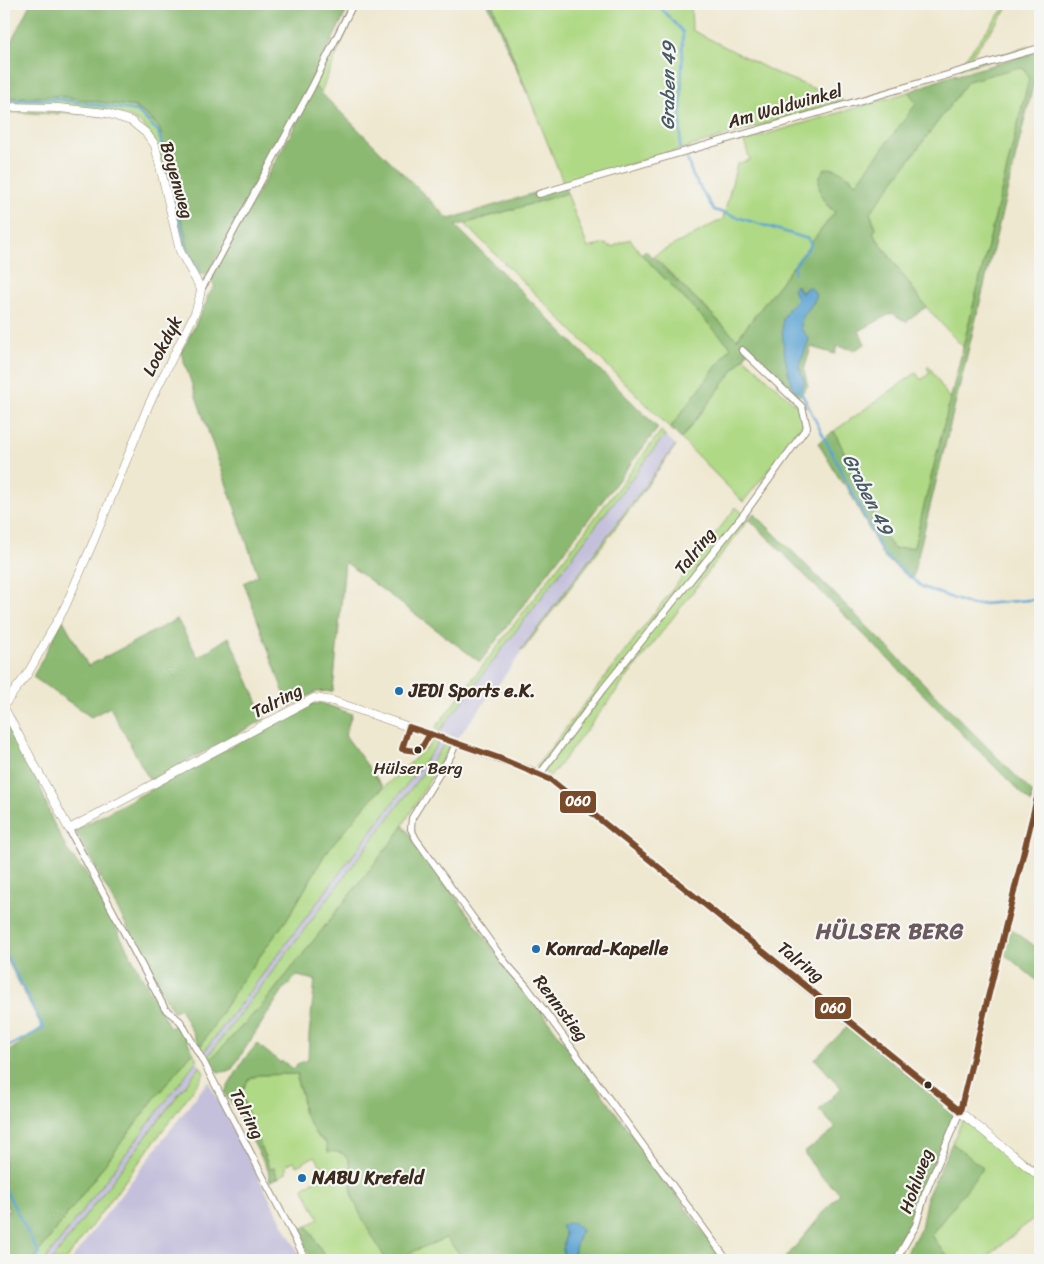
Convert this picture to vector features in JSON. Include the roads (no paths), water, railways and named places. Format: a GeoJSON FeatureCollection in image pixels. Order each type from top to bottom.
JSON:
{"type":"FeatureCollection","features":[{"type":"Feature","properties":{"kind":"street","name":"Lookdyk"},"geometry":{"type":"LineString","coordinates":[[4,706],[28,673],[65,607],[149,404],[195,313],[200,300],[201,289],[215,267],[312,87],[353,4]]}},
{"type":"Feature","properties":{"kind":"street","name":"Am Waldwinkel"},"geometry":{"type":"LineString","coordinates":[[539,194],[1040,48]]}},
{"type":"Feature","properties":{"kind":"street","name":"Boyenweg"},"geometry":{"type":"LineString","coordinates":[[4,107],[60,108],[106,113],[118,116],[139,126],[155,145],[180,251],[201,289]]}},
{"type":"Feature","properties":{"kind":"street","name":"Talring"},"geometry":{"type":"LineString","coordinates":[[540,774],[603,689],[746,510],[807,427],[802,407],[742,350]]}},
{"type":"Feature","properties":{"kind":"street","name":"Talring"},"geometry":{"type":"LineString","coordinates":[[68,829],[314,698],[333,701],[456,743],[552,780],[1040,1176]]}},
{"type":"Feature","properties":{"kind":"street","name":"Talring"},"geometry":{"type":"LineString","coordinates":[[4,706],[68,829],[166,1009],[180,1021],[202,1059],[306,1260]]}},
{"type":"Feature","properties":{"kind":"street","name":"Rennstieg"},"geometry":{"type":"LineString","coordinates":[[456,743],[451,755],[412,818],[411,829],[416,839],[727,1260]]}},
{"type":"Feature","properties":{"kind":"street"},"geometry":{"type":"LineString","coordinates":[[960,1111],[1040,786]]}},
{"type":"Feature","properties":{"kind":"street","name":"Hohlweg"},"geometry":{"type":"LineString","coordinates":[[896,1260],[916,1225],[925,1194],[960,1111]]}},
{"type":"Feature","properties":{"kind":"water"},"geometry":{"type":"Polygon","coordinates":[[[796,285],[801,294],[806,288],[810,287],[815,297],[802,320],[801,328],[809,340],[799,367],[805,383],[796,392],[787,368],[782,325],[786,313],[797,299],[793,289],[796,285]]]}},
{"type":"Feature","properties":{"kind":"water"},"geometry":{"type":"Polygon","coordinates":[[[573,1222],[581,1229],[573,1260],[562,1260],[565,1234],[561,1225],[573,1222]]]}},
{"type":"Feature","properties":{"kind":"waterway","name":"Graben 49"},"geometry":{"type":"LineString","coordinates":[[657,4],[683,32],[680,149]]}},
{"type":"Feature","properties":{"kind":"waterway"},"geometry":{"type":"LineString","coordinates":[[4,100],[57,99],[137,111],[158,131],[187,251],[196,267],[199,268]]}},
{"type":"Feature","properties":{"kind":"waterway","name":"Graben 49"},"geometry":{"type":"LineString","coordinates":[[687,159],[693,176],[714,210],[808,239],[811,245],[795,265],[794,274]]}},
{"type":"Feature","properties":{"kind":"waterway","name":"Graben 49"},"geometry":{"type":"LineString","coordinates":[[799,388],[884,555],[922,587],[971,605],[1040,599]]}},
{"type":"Feature","properties":{"kind":"waterway"},"geometry":{"type":"LineString","coordinates":[[4,951],[44,1028],[4,1049]]}},
{"type":"Feature","properties":{"kind":"waterway"},"geometry":{"type":"LineString","coordinates":[[4,1187],[39,1254],[35,1260]]}},
{"type":"Feature","properties":{"kind":"place","name":"JEDI Sports e.K."},"geometry":{"type":"Point","coordinates":[399,691]}},
{"type":"Feature","properties":{"kind":"place","name":"Hülser Berg"},"geometry":{"type":"Point","coordinates":[418,750]}},
{"type":"Feature","properties":{"kind":"place","name":"Konrad-Kapelle"},"geometry":{"type":"Point","coordinates":[536,949]}},
{"type":"Feature","properties":{"kind":"place","name":"NABU Krefeld"},"geometry":{"type":"Point","coordinates":[302,1178]}},
{"type":"Feature","properties":{"kind":"district","name":"HÜLSER BERG"},"geometry":{"type":"Point","coordinates":[890,931]}}]}
